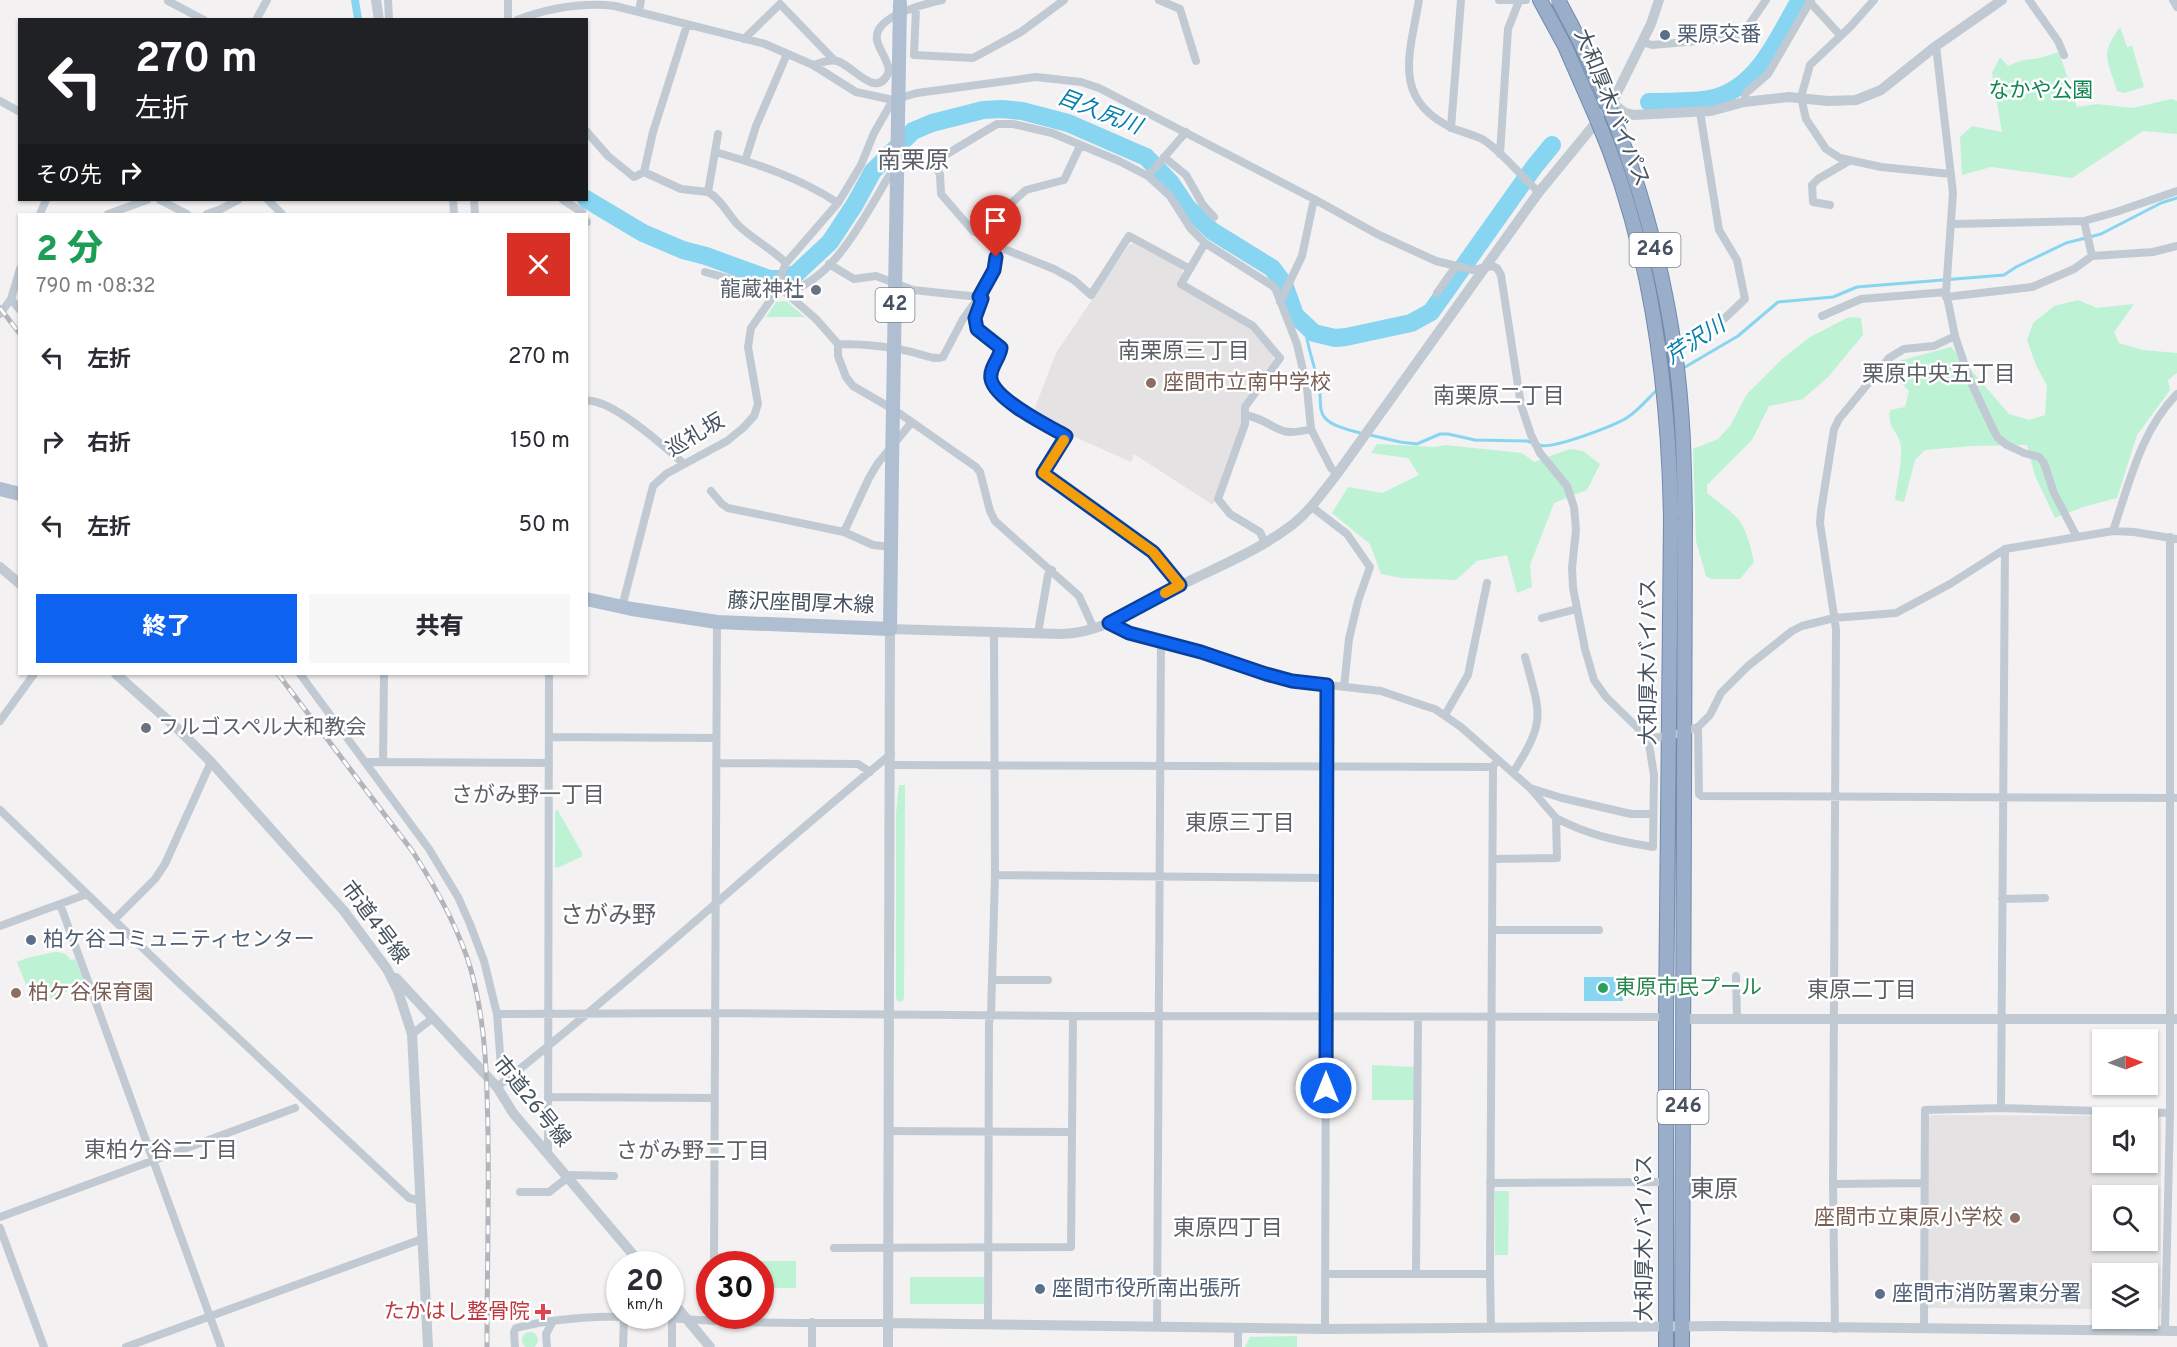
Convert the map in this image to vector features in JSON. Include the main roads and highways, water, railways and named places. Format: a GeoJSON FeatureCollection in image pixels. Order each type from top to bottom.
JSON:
{"type":"FeatureCollection","features":[{"type":"Feature","properties":{"kind":"highway","name":"大和厚木バイパス"},"geometry":{"type":"LineString","coordinates":[[1540,0],[1575,68],[1604,134],[1630,212],[1655,321],[1666,401],[1678,518],[1691,730],[1683,1019],[1682,1347]]}},
{"type":"Feature","properties":{"kind":"highway","name":"大和厚木バイパス"},"geometry":{"type":"LineString","coordinates":[[1558,0],[1588,60],[1634,177],[1666,296],[1675,353],[1683,439],[1670,736],[1666,1017],[1666,1347]]}},
{"type":"Feature","properties":{"kind":"main road","name":"藤沢座間厚木線"},"geometry":{"type":"LineString","coordinates":[[588,599],[717,622],[890,629],[900,2]]}},
{"type":"Feature","properties":{"kind":"main road"},"geometry":{"type":"LineString","coordinates":[[0,489],[18,494]]}},
{"type":"Feature","properties":{"kind":"water"},"geometry":{"type":"Polygon","coordinates":[[[351,0],[359,0],[362,18],[354,18],[351,0]]]}},
{"type":"Feature","properties":{"kind":"water"},"geometry":{"type":"Polygon","coordinates":[[[1584,977],[1623,977],[1623,1001],[1584,1001],[1584,977]]]}},
{"type":"Feature","properties":{"kind":"waterway","name":"目久尻川"},"geometry":{"type":"LineString","coordinates":[[1649,102],[1706,100],[1730,92],[1755,72],[1766,58],[1800,0]]}},
{"type":"Feature","properties":{"kind":"waterway","name":"目久尻川"},"geometry":{"type":"LineString","coordinates":[[588,200],[643,233],[683,250],[769,279],[784,279],[797,273],[830,242],[873,171],[913,131],[932,123],[983,110],[1022,111],[1068,123],[1146,157],[1171,183],[1187,207],[1212,231],[1272,268],[1284,284],[1295,315],[1314,333],[1335,338],[1411,323],[1431,312],[1552,145]]}},
{"type":"Feature","properties":{"kind":"waterway","name":"芹沢川"},"geometry":{"type":"LineString","coordinates":[[1680,370],[1738,336],[1778,302],[1833,297],[1857,287],[2004,275],[2066,243],[2101,234],[2161,203],[2177,198]]}},
{"type":"Feature","properties":{"kind":"waterway","name":"芹沢川"},"geometry":{"type":"LineString","coordinates":[[1305,326],[1319,386],[1323,415],[1337,426],[1363,434]]}},
{"type":"Feature","properties":{"kind":"waterway","name":"芹沢川"},"geometry":{"type":"LineString","coordinates":[[1539,445],[1557,444],[1621,421],[1659,388]]}},
{"type":"Feature","properties":{"kind":"waterway","name":"芹沢川"},"geometry":{"type":"LineString","coordinates":[[1370,435],[1417,444],[1440,434],[1475,440],[1533,443]]}},
{"type":"Feature","properties":{"kind":"railway"},"geometry":{"type":"LineString","coordinates":[[0,308],[18,331]]}},
{"type":"Feature","properties":{"kind":"railway"},"geometry":{"type":"LineString","coordinates":[[279,675],[413,852],[446,909],[471,970],[483,1031],[487,1092],[487,1347]]}},
{"type":"Feature","properties":{"kind":"place","name":"栗原交番"},"geometry":{"type":"Point","coordinates":[1665,35]}},
{"type":"Feature","properties":{"kind":"place","name":"龍蔵神社"},"geometry":{"type":"Point","coordinates":[816,290]}},
{"type":"Feature","properties":{"kind":"place","name":"座間市立南中学校"},"geometry":{"type":"Point","coordinates":[1151,383]}},
{"type":"Feature","properties":{"kind":"place","name":"フルゴスペル大和教会"},"geometry":{"type":"Point","coordinates":[146,728]}},
{"type":"Feature","properties":{"kind":"place","name":"柏ケ谷コミュニティセンター"},"geometry":{"type":"Point","coordinates":[31,940]}},
{"type":"Feature","properties":{"kind":"place","name":"東原市民プール"},"geometry":{"type":"Point","coordinates":[1603,988]}},
{"type":"Feature","properties":{"kind":"place","name":"柏ケ谷保育園"},"geometry":{"type":"Point","coordinates":[16,993]}},
{"type":"Feature","properties":{"kind":"place","name":"座間市立東原小学校"},"geometry":{"type":"Point","coordinates":[2015,1218]}},
{"type":"Feature","properties":{"kind":"place","name":"座間市役所南出張所"},"geometry":{"type":"Point","coordinates":[1040,1289]}},
{"type":"Feature","properties":{"kind":"place","name":"座間市消防署東分署"},"geometry":{"type":"Point","coordinates":[1880,1294]}},
{"type":"Feature","properties":{"kind":"place","name":"たかはし整骨院"},"geometry":{"type":"Point","coordinates":[543,1312]}},
{"type":"Feature","properties":{"kind":"district","name":"南栗原"},"geometry":{"type":"Point","coordinates":[913,162]}},
{"type":"Feature","properties":{"kind":"district","name":"南栗原三丁目"},"geometry":{"type":"Point","coordinates":[1184,352]}},
{"type":"Feature","properties":{"kind":"district","name":"栗原中央五丁目"},"geometry":{"type":"Point","coordinates":[1939,375]}},
{"type":"Feature","properties":{"kind":"district","name":"南栗原二丁目"},"geometry":{"type":"Point","coordinates":[1499,397]}},
{"type":"Feature","properties":{"kind":"district","name":"さがみ野一丁目"},"geometry":{"type":"Point","coordinates":[528,796]}},
{"type":"Feature","properties":{"kind":"district","name":"東原三丁目"},"geometry":{"type":"Point","coordinates":[1240,824]}},
{"type":"Feature","properties":{"kind":"district","name":"さがみ野"},"geometry":{"type":"Point","coordinates":[608,917]}},
{"type":"Feature","properties":{"kind":"district","name":"東原二丁目"},"geometry":{"type":"Point","coordinates":[1862,991]}},
{"type":"Feature","properties":{"kind":"district","name":"東柏ケ谷二丁目"},"geometry":{"type":"Point","coordinates":[161,1151]}},
{"type":"Feature","properties":{"kind":"district","name":"さがみ野二丁目"},"geometry":{"type":"Point","coordinates":[693,1152]}},
{"type":"Feature","properties":{"kind":"district","name":"東原"},"geometry":{"type":"Point","coordinates":[1714,1191]}},
{"type":"Feature","properties":{"kind":"district","name":"東原四丁目"},"geometry":{"type":"Point","coordinates":[1228,1229]}},
{"type":"Feature","properties":{"kind":"park label","name":"なかや公園"},"geometry":{"type":"Point","coordinates":[2041,91]}}]}
